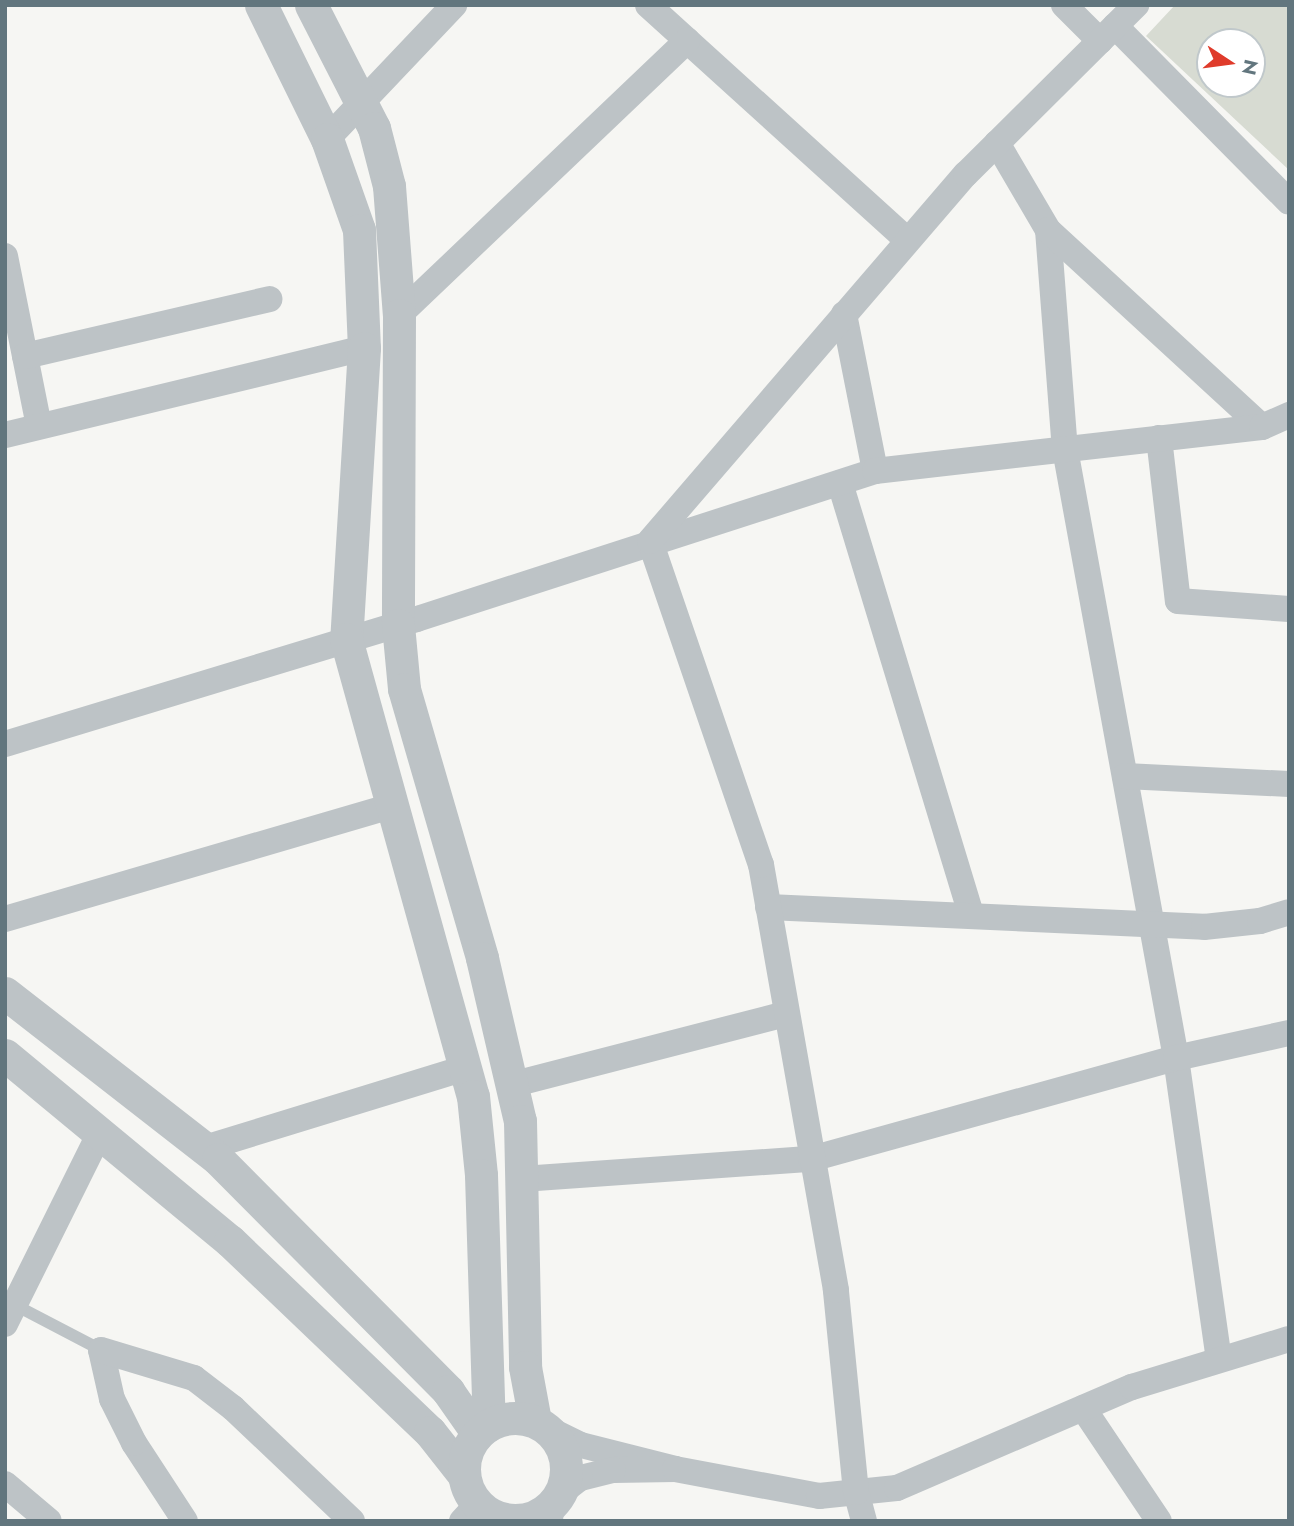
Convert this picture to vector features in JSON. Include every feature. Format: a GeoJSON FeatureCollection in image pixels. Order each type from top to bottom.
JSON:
{"type":"FeatureCollection","features":[{"type":"Feature","properties":{"kind":"street"},"geometry":{"type":"LineString","coordinates":[[261,5],[327,139],[359,230],[365,348],[346,639],[473,1096],[481,1175],[483,1430],[465,1457],[478,1507]]}},
{"type":"Feature","properties":{"kind":"street"},"geometry":{"type":"LineString","coordinates":[[311,5],[374,128],[389,186],[399,315],[398,625],[404,689],[482,958],[520,1121],[525,1367],[543,1426],[567,1462],[554,1507]]}},
{"type":"Feature","properties":{"kind":"street"},"geometry":{"type":"LineString","coordinates":[[327,139],[454,5]]}},
{"type":"Feature","properties":{"kind":"street"},"geometry":{"type":"LineString","coordinates":[[648,5],[907,240]]}},
{"type":"Feature","properties":{"kind":"street"},"geometry":{"type":"LineString","coordinates":[[1064,5],[1107,33],[1289,202]]}},
{"type":"Feature","properties":{"kind":"street"},"geometry":{"type":"LineString","coordinates":[[650,541],[907,240],[997,143],[1136,5]]}},
{"type":"Feature","properties":{"kind":"street"},"geometry":{"type":"LineString","coordinates":[[399,315],[688,41]]}},
{"type":"Feature","properties":{"kind":"street"},"geometry":{"type":"LineString","coordinates":[[997,143],[1048,230],[1262,427]]}},
{"type":"Feature","properties":{"kind":"street"},"geometry":{"type":"LineString","coordinates":[[1048,230],[1065,449],[1176,1058],[1219,1359]]}},
{"type":"Feature","properties":{"kind":"street"},"geometry":{"type":"LineString","coordinates":[[5,256],[39,426]]}},
{"type":"Feature","properties":{"kind":"street"},"geometry":{"type":"LineString","coordinates":[[25,356],[270,299]]}},
{"type":"Feature","properties":{"kind":"street"},"geometry":{"type":"LineString","coordinates":[[844,314],[875,471]]}},
{"type":"Feature","properties":{"kind":"street"},"geometry":{"type":"LineString","coordinates":[[5,435],[365,348]]}},
{"type":"Feature","properties":{"kind":"street"},"geometry":{"type":"LineString","coordinates":[[5,744],[398,625],[650,541],[875,471],[1262,427],[1289,415]]}},
{"type":"Feature","properties":{"kind":"street"},"geometry":{"type":"LineString","coordinates":[[1159,439],[1178,601],[1289,609]]}},
{"type":"Feature","properties":{"kind":"street"},"geometry":{"type":"LineString","coordinates":[[840,483],[971,915]]}},
{"type":"Feature","properties":{"kind":"street"},"geometry":{"type":"LineString","coordinates":[[650,541],[761,864],[785,1014],[836,1290],[856,1492],[864,1521]]}},
{"type":"Feature","properties":{"kind":"street"},"geometry":{"type":"LineString","coordinates":[[1125,776],[1289,785]]}},
{"type":"Feature","properties":{"kind":"street"},"geometry":{"type":"LineString","coordinates":[[5,919],[392,806]]}},
{"type":"Feature","properties":{"kind":"street"},"geometry":{"type":"LineString","coordinates":[[768,907],[1204,926],[1260,921],[1289,912]]}},
{"type":"Feature","properties":{"kind":"street"},"geometry":{"type":"LineString","coordinates":[[5,993],[205,1148],[448,1391],[483,1430]]}},
{"type":"Feature","properties":{"kind":"street"},"geometry":{"type":"LineString","coordinates":[[512,1085],[785,1014]]}},
{"type":"Feature","properties":{"kind":"street"},"geometry":{"type":"LineString","coordinates":[[522,1179],[811,1159],[1176,1058],[1289,1033]]}},
{"type":"Feature","properties":{"kind":"street"},"geometry":{"type":"LineString","coordinates":[[5,1055],[230,1241],[430,1432],[478,1507],[522,1520],[554,1507],[580,1478],[613,1470],[676,1469]]}},
{"type":"Feature","properties":{"kind":"street"},"geometry":{"type":"LineString","coordinates":[[205,1148],[465,1068]]}},
{"type":"Feature","properties":{"kind":"street"},"geometry":{"type":"LineString","coordinates":[[10,1315],[123,1085]]}},
{"type":"Feature","properties":{"kind":"street"},"geometry":{"type":"LineString","coordinates":[[483,1430],[518,1417],[581,1445],[676,1469],[819,1496],[897,1488],[1083,1408],[1219,1359],[1287,1343]]}},
{"type":"Feature","properties":{"kind":"street"},"geometry":{"type":"LineString","coordinates":[[185,1521],[134,1443],[112,1399],[101,1350],[194,1378],[233,1408],[352,1521]]}},
{"type":"Feature","properties":{"kind":"street"},"geometry":{"type":"LineString","coordinates":[[1083,1408],[1159,1521]]}},
{"type":"Feature","properties":{"kind":"street"},"geometry":{"type":"LineString","coordinates":[[5,1484],[49,1521]]}},
{"type":"Feature","properties":{"kind":"lane"},"geometry":{"type":"LineString","coordinates":[[10,1315],[101,1350]]}},
{"type":"Feature","properties":{"kind":"shaded area"},"geometry":{"type":"Polygon","coordinates":[[[1175,5],[1289,5],[1289,170],[1212,98],[1266,98],[1266,28],[1196,28],[1196,83],[1146,36],[1175,5]]]}}]}
